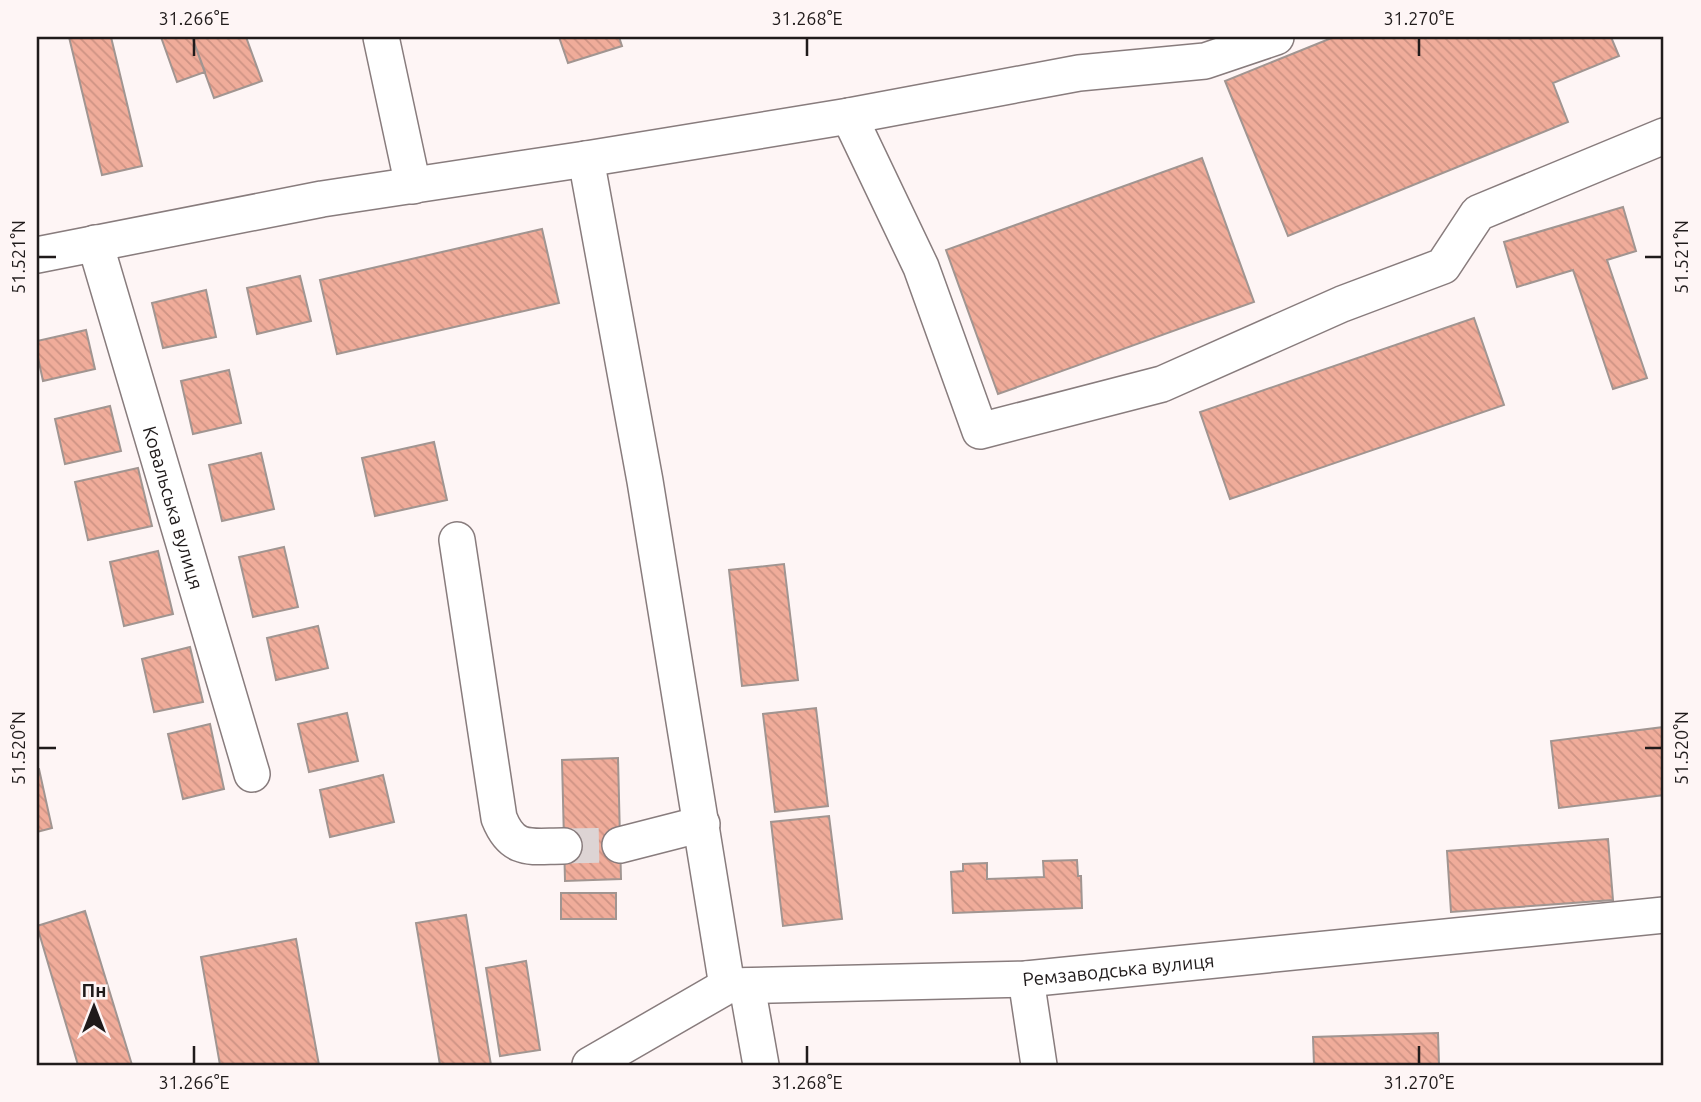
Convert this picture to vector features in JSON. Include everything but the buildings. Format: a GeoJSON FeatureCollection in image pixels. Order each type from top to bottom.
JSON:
{"type":"FeatureCollection","features":[{"type":"Feature","properties":{"kind":"street"},"geometry":{"type":"LineString","coordinates":[[381,37],[413,186]]}},
{"type":"Feature","properties":{"kind":"street"},"geometry":{"type":"LineString","coordinates":[[37,255],[323,199],[849,116],[1079,73],[1205,61],[1276,37]]}},
{"type":"Feature","properties":{"kind":"street"},"geometry":{"type":"LineString","coordinates":[[849,116],[921,267],[980,431],[1162,384],[1342,304],[1443,266],[1478,213],[1664,136]]}},
{"type":"Feature","properties":{"kind":"street"},"geometry":{"type":"LineString","coordinates":[[586,159],[645,481],[702,824],[737,986],[761,1065]]}},
{"type":"Feature","properties":{"kind":"street","name":"Ковальська вулиця"},"geometry":{"type":"LineString","coordinates":[[95,243],[252,774]]}},
{"type":"Feature","properties":{"kind":"street"},"geometry":{"type":"LineString","coordinates":[[457,540],[499,817],[505,833],[514,842],[527,846],[564,846]]}},
{"type":"Feature","properties":{"kind":"street"},"geometry":{"type":"LineString","coordinates":[[620,845],[702,824]]}},
{"type":"Feature","properties":{"kind":"street","name":"Ремзаводська вулиця"},"geometry":{"type":"LineString","coordinates":[[590,1065],[737,986],[1026,979],[1664,915]]}},
{"type":"Feature","properties":{"kind":"street"},"geometry":{"type":"LineString","coordinates":[[1026,979],[1039,1065]]}},
{"type":"Feature","properties":{"kind":"tunnel"},"geometry":{"type":"LineString","coordinates":[[564,846],[620,845]]}}]}
